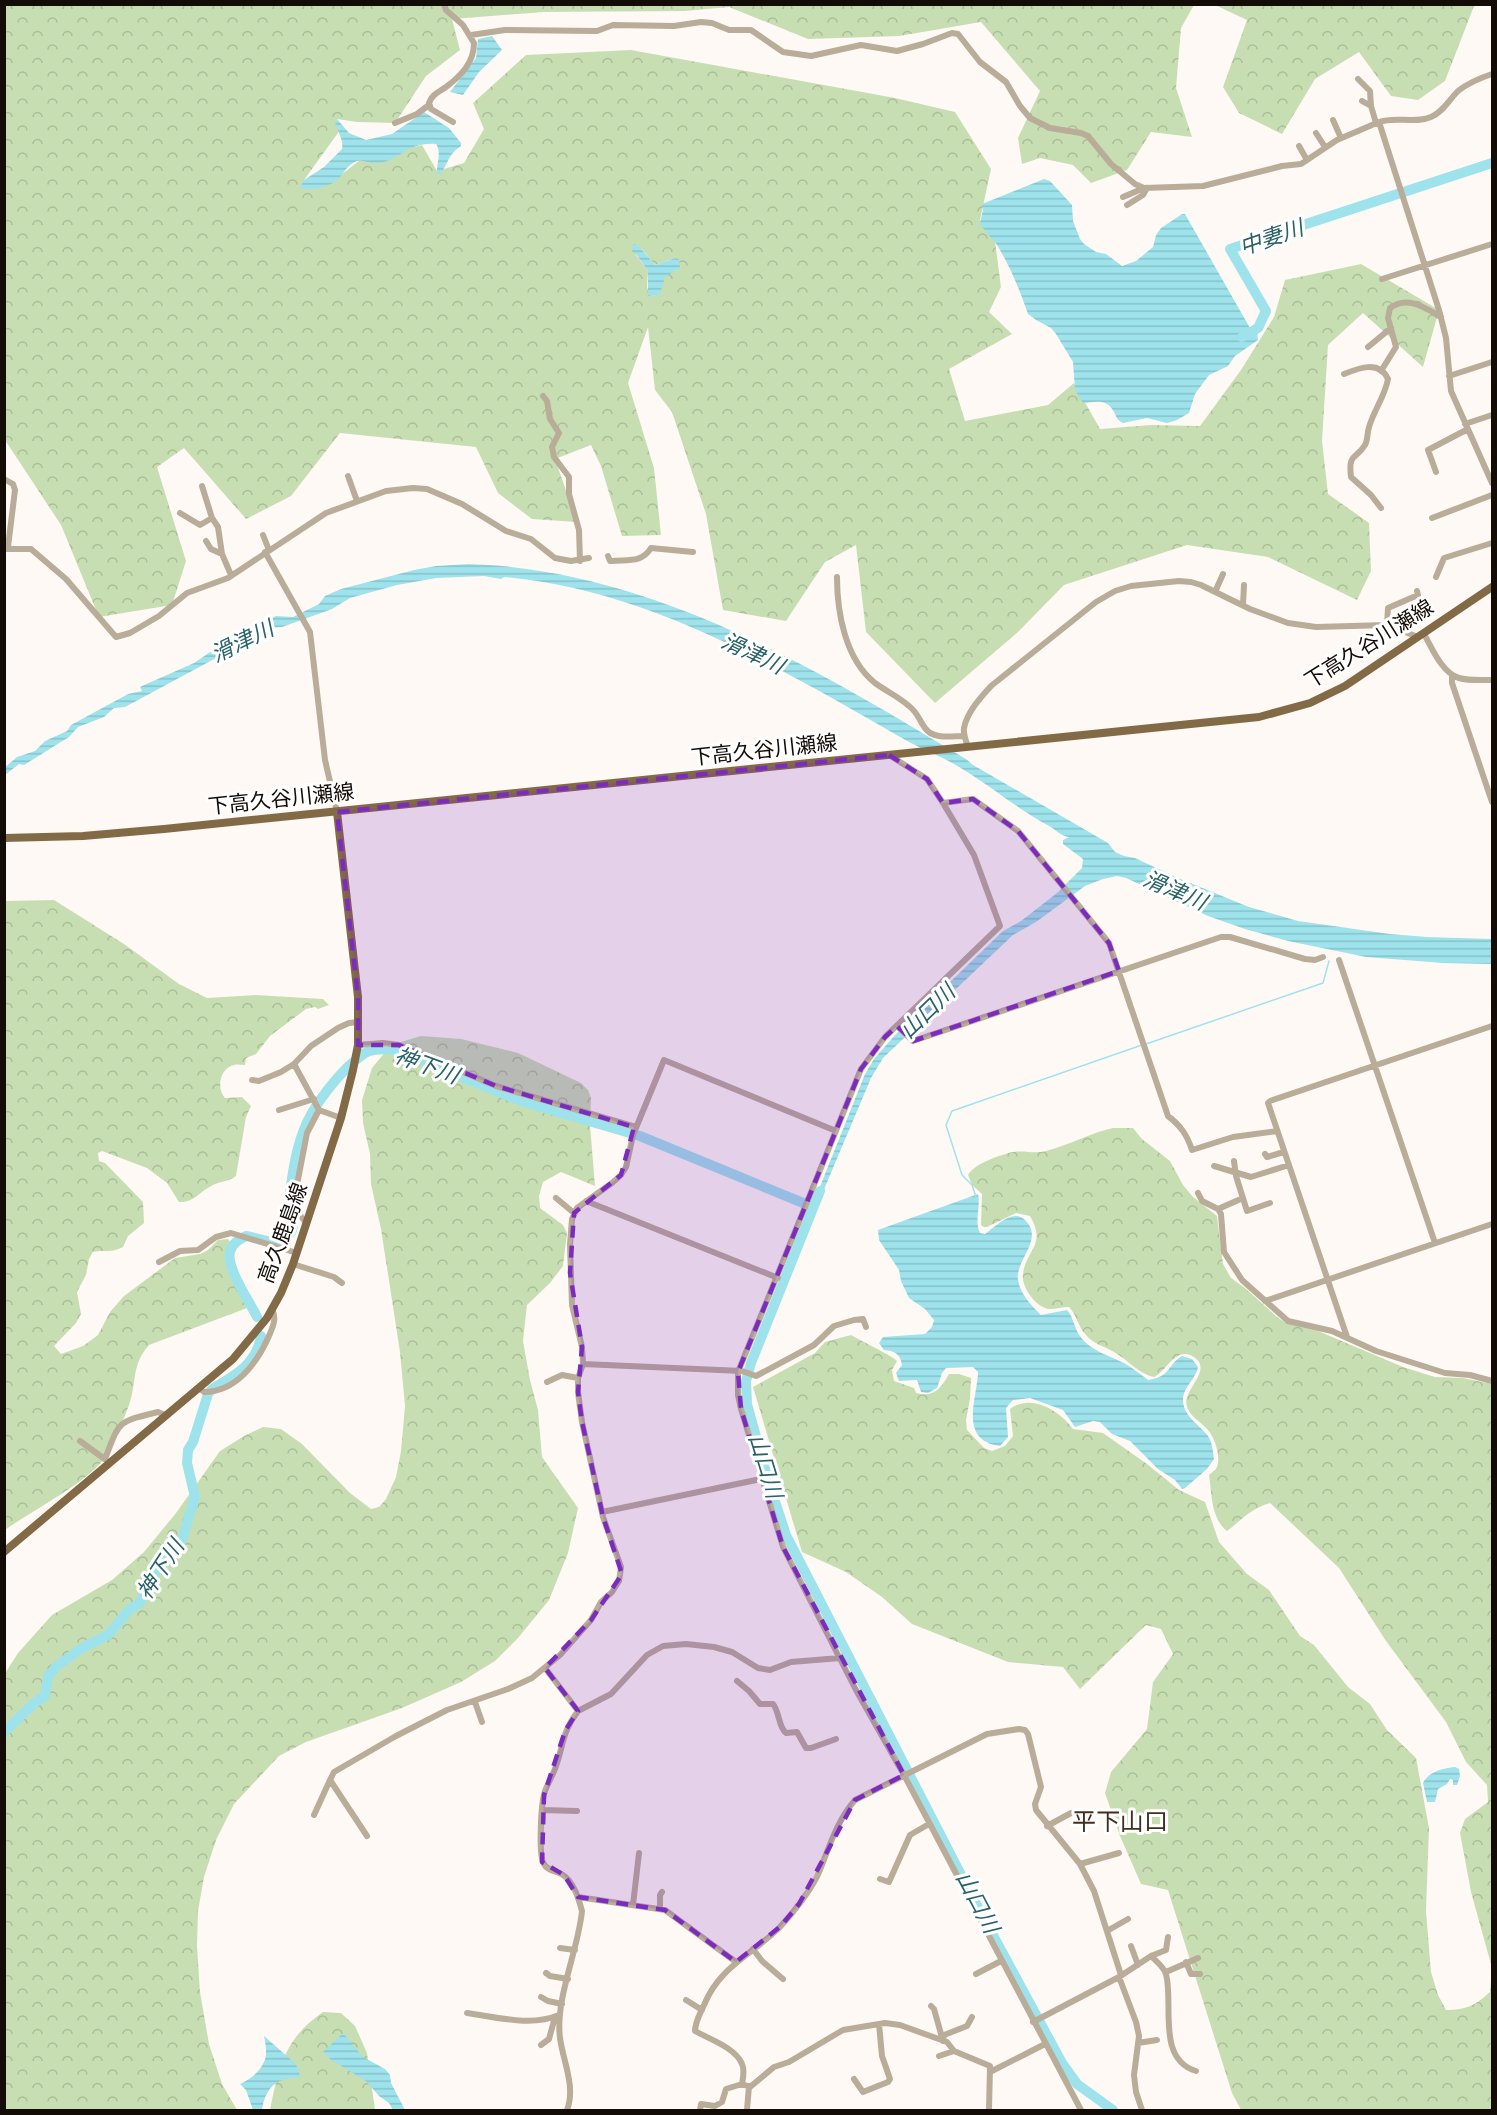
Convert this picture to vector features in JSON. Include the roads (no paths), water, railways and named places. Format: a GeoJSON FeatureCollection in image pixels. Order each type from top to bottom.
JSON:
{"type":"FeatureCollection","features":[{"type":"Feature","properties":{"kind":"main road","name":"下高久谷川瀬線"},"geometry":{"type":"LineString","coordinates":[[4,838],[83,836],[337,812],[1223,722],[1278,713],[1310,703],[1345,686],[1492,587]]}},
{"type":"Feature","properties":{"kind":"main road","name":"高久鹿島線"},"geometry":{"type":"LineString","coordinates":[[4,1552],[107,1461],[165,1415],[203,1390],[257,1332],[272,1309],[294,1264],[342,1118],[357,1049],[359,1022],[337,812]]}},
{"type":"Feature","properties":{"kind":"street"},"geometry":{"type":"LineString","coordinates":[[444,4],[446,10],[458,19],[471,35],[474,50],[470,62],[451,83],[430,99],[431,109],[453,122]]}},
{"type":"Feature","properties":{"kind":"street"},"geometry":{"type":"LineString","coordinates":[[471,35],[505,30],[597,31],[613,25],[667,26],[701,22],[712,23],[729,30],[751,30],[783,52],[811,56],[861,45],[897,51],[922,45],[952,33],[958,34],[980,62],[1006,82],[1030,118],[1050,129],[1088,136],[1111,164],[1130,180],[1146,188]]}},
{"type":"Feature","properties":{"kind":"street"},"geometry":{"type":"LineString","coordinates":[[1123,197],[1146,188],[1203,186],[1282,166],[1297,165],[1341,138],[1385,119],[1428,118],[1439,112],[1463,88],[1492,74]]}},
{"type":"Feature","properties":{"kind":"street"},"geometry":{"type":"LineString","coordinates":[[1358,79],[1370,91],[1371,106],[1426,266],[1446,338],[1454,403],[1491,475],[1492,483]]}},
{"type":"Feature","properties":{"kind":"street"},"geometry":{"type":"LineString","coordinates":[[1362,101],[1371,106]]}},
{"type":"Feature","properties":{"kind":"street"},"geometry":{"type":"LineString","coordinates":[[395,123],[429,105]]}},
{"type":"Feature","properties":{"kind":"street"},"geometry":{"type":"LineString","coordinates":[[1333,120],[1341,138]]}},
{"type":"Feature","properties":{"kind":"street"},"geometry":{"type":"LineString","coordinates":[[1316,133],[1325,147]]}},
{"type":"Feature","properties":{"kind":"street"},"geometry":{"type":"LineString","coordinates":[[1299,146],[1307,160]]}},
{"type":"Feature","properties":{"kind":"street"},"geometry":{"type":"LineString","coordinates":[[1127,204],[1143,195],[1146,188]]}},
{"type":"Feature","properties":{"kind":"street"},"geometry":{"type":"LineString","coordinates":[[1382,279],[1492,244]]}},
{"type":"Feature","properties":{"kind":"street"},"geometry":{"type":"LineString","coordinates":[[1381,371],[1396,347],[1388,313],[1390,308],[1398,303],[1413,303],[1441,317]]}},
{"type":"Feature","properties":{"kind":"street"},"geometry":{"type":"LineString","coordinates":[[1368,347],[1391,328]]}},
{"type":"Feature","properties":{"kind":"street"},"geometry":{"type":"LineString","coordinates":[[1449,376],[1492,362]]}},
{"type":"Feature","properties":{"kind":"street"},"geometry":{"type":"LineString","coordinates":[[1344,374],[1362,366],[1381,371],[1388,379],[1387,387],[1369,424],[1365,445],[1353,456],[1350,475],[1381,508]]}},
{"type":"Feature","properties":{"kind":"street"},"geometry":{"type":"LineString","coordinates":[[543,396],[547,401],[548,415],[559,435],[552,444],[554,457],[567,473],[570,481],[569,494],[579,530],[580,561]]}},
{"type":"Feature","properties":{"kind":"street"},"geometry":{"type":"LineString","coordinates":[[1436,472],[1428,450],[1467,426],[1492,415]]}},
{"type":"Feature","properties":{"kind":"street"},"geometry":{"type":"LineString","coordinates":[[348,476],[357,501]]}},
{"type":"Feature","properties":{"kind":"street"},"geometry":{"type":"LineString","coordinates":[[4,479],[13,484],[15,490],[6,548],[31,549],[66,579],[116,637],[130,633],[159,616],[187,593],[231,575],[326,513],[386,491],[427,489],[462,504],[506,531],[531,539],[555,558],[563,561],[580,561],[589,558]]}},
{"type":"Feature","properties":{"kind":"street"},"geometry":{"type":"LineString","coordinates":[[202,486],[212,518],[218,527],[222,554],[231,575]]}},
{"type":"Feature","properties":{"kind":"street"},"geometry":{"type":"LineString","coordinates":[[1432,518],[1492,495]]}},
{"type":"Feature","properties":{"kind":"street"},"geometry":{"type":"LineString","coordinates":[[180,513],[200,525],[212,518]]}},
{"type":"Feature","properties":{"kind":"street"},"geometry":{"type":"LineString","coordinates":[[263,535],[267,551],[307,624],[312,639],[325,760],[337,812]]}},
{"type":"Feature","properties":{"kind":"street"},"geometry":{"type":"LineString","coordinates":[[206,541],[211,549],[222,554]]}},
{"type":"Feature","properties":{"kind":"street"},"geometry":{"type":"LineString","coordinates":[[1436,577],[1444,558],[1492,543]]}},
{"type":"Feature","properties":{"kind":"street"},"geometry":{"type":"LineString","coordinates":[[608,556],[610,561],[635,561],[644,557],[651,548],[693,552]]}},
{"type":"Feature","properties":{"kind":"street"},"geometry":{"type":"LineString","coordinates":[[1215,592],[1223,574]]}},
{"type":"Feature","properties":{"kind":"street"},"geometry":{"type":"LineString","coordinates":[[837,577],[838,604],[845,634],[864,673],[913,709],[919,715],[925,729],[934,735],[964,736]]}},
{"type":"Feature","properties":{"kind":"street"},"geometry":{"type":"LineString","coordinates":[[965,747],[966,722],[979,699],[991,686],[1107,595],[1131,585],[1179,581],[1201,585],[1243,605],[1288,623],[1302,626],[1387,625],[1421,636],[1452,675],[1461,679],[1492,680]]}},
{"type":"Feature","properties":{"kind":"street"},"geometry":{"type":"LineString","coordinates":[[1243,605],[1244,585]]}},
{"type":"Feature","properties":{"kind":"street"},"geometry":{"type":"LineString","coordinates":[[1387,625],[1388,608],[1418,595],[1417,591]]}},
{"type":"Feature","properties":{"kind":"street"},"geometry":{"type":"LineString","coordinates":[[1452,675],[1452,683],[1492,802]]}},
{"type":"Feature","properties":{"kind":"street"},"geometry":{"type":"LineString","coordinates":[[889,755],[927,778],[974,855],[1000,926],[873,1051],[861,1069],[740,1372],[738,1395],[783,1547],[840,1658],[908,1774],[929,1824],[1001,1961],[1037,2020],[1045,2044],[1081,2110]]}},
{"type":"Feature","properties":{"kind":"street"},"geometry":{"type":"LineString","coordinates":[[943,803],[968,799],[977,801],[1018,831],[1109,943],[1168,1116],[1180,1124],[1192,1150],[1233,1137],[1277,1131]]}},
{"type":"Feature","properties":{"kind":"street"},"geometry":{"type":"LineString","coordinates":[[898,1027],[912,1041],[1224,936],[1305,959],[1315,960],[1323,957]]}},
{"type":"Feature","properties":{"kind":"street"},"geometry":{"type":"LineString","coordinates":[[1338,960],[1435,1243]]}},
{"type":"Feature","properties":{"kind":"street"},"geometry":{"type":"LineString","coordinates":[[252,1080],[259,1082],[294,1064],[311,1046],[338,1028],[359,1022]]}},
{"type":"Feature","properties":{"kind":"street"},"geometry":{"type":"LineString","coordinates":[[1347,1337],[1268,1103],[1492,1026]]}},
{"type":"Feature","properties":{"kind":"street"},"geometry":{"type":"LineString","coordinates":[[357,1049],[383,1043],[399,1045],[496,1086],[634,1132]]}},
{"type":"Feature","properties":{"kind":"street"},"geometry":{"type":"LineString","coordinates":[[314,1815],[334,1772],[447,1710],[475,1702],[532,1678],[545,1668],[591,1620],[619,1581],[621,1567],[602,1512],[582,1422],[578,1378],[583,1364],[582,1347],[572,1305],[570,1245],[574,1213],[621,1175],[629,1159],[634,1132],[664,1060],[836,1131]]}},
{"type":"Feature","properties":{"kind":"street"},"geometry":{"type":"LineString","coordinates":[[294,1064],[317,1105],[342,1118]]}},
{"type":"Feature","properties":{"kind":"street"},"geometry":{"type":"LineString","coordinates":[[279,1110],[317,1105]]}},
{"type":"Feature","properties":{"kind":"street"},"geometry":{"type":"LineString","coordinates":[[307,1224],[299,1214],[295,1195],[307,1133],[317,1105]]}},
{"type":"Feature","properties":{"kind":"street"},"geometry":{"type":"LineString","coordinates":[[1265,1154],[1267,1157],[1284,1152]]}},
{"type":"Feature","properties":{"kind":"street"},"geometry":{"type":"LineString","coordinates":[[1234,1161],[1247,1211],[1270,1203]]}},
{"type":"Feature","properties":{"kind":"street"},"geometry":{"type":"LineString","coordinates":[[1214,1166],[1251,1177],[1289,1165]]}},
{"type":"Feature","properties":{"kind":"street"},"geometry":{"type":"LineString","coordinates":[[1198,1193],[1202,1202],[1218,1209],[1243,1198]]}},
{"type":"Feature","properties":{"kind":"street"},"geometry":{"type":"LineString","coordinates":[[556,1198],[574,1213]]}},
{"type":"Feature","properties":{"kind":"street"},"geometry":{"type":"LineString","coordinates":[[586,1201],[778,1278]]}},
{"type":"Feature","properties":{"kind":"street"},"geometry":{"type":"LineString","coordinates":[[1218,1209],[1223,1226],[1224,1252],[1242,1280],[1288,1321],[1324,1328],[1383,1353],[1444,1373],[1470,1375],[1492,1381]]}},
{"type":"Feature","properties":{"kind":"street"},"geometry":{"type":"LineString","coordinates":[[1265,1301],[1492,1224]]}},
{"type":"Feature","properties":{"kind":"street"},"geometry":{"type":"LineString","coordinates":[[159,1262],[180,1251],[198,1250],[223,1235],[231,1233],[297,1253]]}},
{"type":"Feature","properties":{"kind":"street"},"geometry":{"type":"LineString","coordinates":[[294,1264],[334,1277],[342,1283]]}},
{"type":"Feature","properties":{"kind":"street"},"geometry":{"type":"LineString","coordinates":[[203,1390],[215,1392],[253,1367],[274,1325],[275,1315],[272,1309]]}},
{"type":"Feature","properties":{"kind":"street"},"geometry":{"type":"LineString","coordinates":[[583,1364],[740,1372],[759,1375],[814,1345],[840,1323],[863,1319],[866,1327]]}},
{"type":"Feature","properties":{"kind":"street"},"geometry":{"type":"LineString","coordinates":[[547,1382],[562,1375],[578,1378]]}},
{"type":"Feature","properties":{"kind":"street"},"geometry":{"type":"LineString","coordinates":[[80,1441],[107,1461],[118,1427],[124,1422],[158,1412],[165,1415]]}},
{"type":"Feature","properties":{"kind":"street"},"geometry":{"type":"LineString","coordinates":[[602,1512],[761,1479]]}},
{"type":"Feature","properties":{"kind":"street"},"geometry":{"type":"LineString","coordinates":[[541,2044],[549,2039],[562,2004],[582,1911],[578,1897],[564,1875],[545,1867],[542,1862],[544,1794],[555,1768],[565,1731],[578,1711],[617,1690],[647,1655],[663,1646],[686,1644],[714,1647],[732,1652],[758,1668],[770,1670],[791,1662],[840,1658]]}},
{"type":"Feature","properties":{"kind":"street"},"geometry":{"type":"LineString","coordinates":[[545,1668],[578,1711]]}},
{"type":"Feature","properties":{"kind":"street"},"geometry":{"type":"LineString","coordinates":[[737,1681],[760,1704],[773,1704],[776,1707],[782,1730],[786,1733],[797,1732],[806,1748],[836,1739]]}},
{"type":"Feature","properties":{"kind":"street"},"geometry":{"type":"LineString","coordinates":[[475,1702],[482,1722]]}},
{"type":"Feature","properties":{"kind":"street"},"geometry":{"type":"LineString","coordinates":[[747,2110],[743,2065],[731,2052],[695,2031],[695,2025],[709,1992],[718,1979],[781,1926],[799,1904],[819,1874],[840,1820],[855,1800],[987,1734],[1018,1729],[1025,1730],[1030,1737],[1041,1786],[1035,1804],[1036,1810],[1080,1864],[1094,1891],[1136,2022],[1139,2036],[1134,2082],[1142,2110]]}},
{"type":"Feature","properties":{"kind":"street"},"geometry":{"type":"LineString","coordinates":[[330,1780],[368,1836]]}},
{"type":"Feature","properties":{"kind":"street"},"geometry":{"type":"LineString","coordinates":[[543,1810],[578,1811]]}},
{"type":"Feature","properties":{"kind":"street"},"geometry":{"type":"LineString","coordinates":[[1047,1826],[1071,1813]]}},
{"type":"Feature","properties":{"kind":"street"},"geometry":{"type":"LineString","coordinates":[[880,1879],[889,1882],[910,1835],[929,1824]]}},
{"type":"Feature","properties":{"kind":"street"},"geometry":{"type":"LineString","coordinates":[[1080,1864],[1119,1852]]}},
{"type":"Feature","properties":{"kind":"street"},"geometry":{"type":"LineString","coordinates":[[633,1905],[639,1853]]}},
{"type":"Feature","properties":{"kind":"street"},"geometry":{"type":"LineString","coordinates":[[660,1909],[662,1892]]}},
{"type":"Feature","properties":{"kind":"street"},"geometry":{"type":"LineString","coordinates":[[578,1897],[665,1910],[736,1962]]}},
{"type":"Feature","properties":{"kind":"street"},"geometry":{"type":"LineString","coordinates":[[1107,1931],[1128,1920]]}},
{"type":"Feature","properties":{"kind":"street"},"geometry":{"type":"LineString","coordinates":[[1037,2020],[1120,1976],[1151,1956],[1166,1950],[1168,1937]]}},
{"type":"Feature","properties":{"kind":"street"},"geometry":{"type":"LineString","coordinates":[[1131,1946],[1138,1965]]}},
{"type":"Feature","properties":{"kind":"street"},"geometry":{"type":"LineString","coordinates":[[560,1948],[575,1950]]}},
{"type":"Feature","properties":{"kind":"street"},"geometry":{"type":"LineString","coordinates":[[753,1949],[762,1962],[783,1979]]}},
{"type":"Feature","properties":{"kind":"street"},"geometry":{"type":"LineString","coordinates":[[1151,1956],[1166,1972],[1168,2027],[1175,2053],[1183,2064],[1196,2072]]}},
{"type":"Feature","properties":{"kind":"street"},"geometry":{"type":"LineString","coordinates":[[1166,1972],[1198,1958]]}},
{"type":"Feature","properties":{"kind":"street"},"geometry":{"type":"LineString","coordinates":[[976,1974],[1001,1961]]}},
{"type":"Feature","properties":{"kind":"street"},"geometry":{"type":"LineString","coordinates":[[1186,1962],[1191,1974],[1200,1974]]}},
{"type":"Feature","properties":{"kind":"street"},"geometry":{"type":"LineString","coordinates":[[546,1973],[550,1976],[568,1979]]}},
{"type":"Feature","properties":{"kind":"street"},"geometry":{"type":"LineString","coordinates":[[541,1997],[562,2004]]}},
{"type":"Feature","properties":{"kind":"street"},"geometry":{"type":"LineString","coordinates":[[686,2000],[702,2010]]}},
{"type":"Feature","properties":{"kind":"street"},"geometry":{"type":"LineString","coordinates":[[931,2006],[934,2009],[943,2041]]}},
{"type":"Feature","properties":{"kind":"street"},"geometry":{"type":"LineString","coordinates":[[467,2013],[532,2021],[548,2020],[557,2016]]}},
{"type":"Feature","properties":{"kind":"street"},"geometry":{"type":"LineString","coordinates":[[557,2016],[569,2085],[567,2110]]}},
{"type":"Feature","properties":{"kind":"street"},"geometry":{"type":"LineString","coordinates":[[943,2041],[944,2035],[967,2025],[972,2017]]}},
{"type":"Feature","properties":{"kind":"street"},"geometry":{"type":"LineString","coordinates":[[854,2079],[863,2092],[888,2082],[890,2079],[882,2056],[879,2024]]}},
{"type":"Feature","properties":{"kind":"street"},"geometry":{"type":"LineString","coordinates":[[700,2110],[701,2104],[715,2106],[720,2104],[726,2089],[746,2085],[774,2067],[798,2057],[838,2031],[879,2024],[900,2025],[924,2036],[943,2041],[951,2045],[954,2051]]}},
{"type":"Feature","properties":{"kind":"street"},"geometry":{"type":"LineString","coordinates":[[1138,2043],[1157,2040]]}},
{"type":"Feature","properties":{"kind":"street"},"geometry":{"type":"LineString","coordinates":[[992,2071],[1045,2044]]}},
{"type":"Feature","properties":{"kind":"street"},"geometry":{"type":"LineString","coordinates":[[939,2056],[954,2051],[990,2066],[992,2071],[989,2110]]}},
{"type":"Feature","properties":{"kind":"water"},"geometry":{"type":"Polygon","coordinates":[[[492,36],[502,50],[479,72],[463,95],[450,92],[476,58],[478,39],[492,36]]]}},
{"type":"Feature","properties":{"kind":"water"},"geometry":{"type":"Polygon","coordinates":[[[424,112],[449,128],[461,143],[441,173],[437,175],[438,147],[436,144],[426,144],[411,148],[380,163],[356,161],[330,184],[302,189],[304,180],[324,167],[342,149],[335,121],[337,119],[349,133],[366,140],[392,134],[424,112]]]}},
{"type":"Feature","properties":{"kind":"water"},"geometry":{"type":"Polygon","coordinates":[[[1044,179],[1050,181],[1072,205],[1073,221],[1084,244],[1096,252],[1106,254],[1122,266],[1136,261],[1153,247],[1156,235],[1161,228],[1185,214],[1250,328],[1257,331],[1258,340],[1235,356],[1228,366],[1209,375],[1195,394],[1189,413],[1167,423],[1147,418],[1123,423],[1104,403],[1083,403],[1075,390],[1073,362],[1051,328],[1028,314],[1006,261],[980,223],[982,204],[1044,179]]]}},
{"type":"Feature","properties":{"kind":"water"},"geometry":{"type":"Polygon","coordinates":[[[634,244],[639,246],[655,265],[675,258],[679,259],[680,267],[666,277],[660,295],[648,296],[648,271],[633,250],[634,244]]]}},
{"type":"Feature","properties":{"kind":"water","name":"滑津川"},"geometry":{"type":"Polygon","coordinates":[[[469,564],[537,570],[602,584],[666,604],[729,629],[790,658],[908,724],[973,765],[1108,843],[1115,852],[1135,858],[1249,907],[1298,921],[1390,934],[1492,939],[1492,964],[1366,957],[1288,941],[1208,916],[1126,878],[1117,876],[1103,879],[1085,886],[1036,922],[1013,935],[883,1058],[871,1078],[817,1206],[813,1204],[865,1074],[874,1059],[895,1035],[1003,931],[1021,921],[1057,893],[1082,868],[1083,859],[1063,844],[1063,840],[1069,837],[1025,811],[966,771],[813,688],[714,637],[612,598],[558,585],[504,577],[501,579],[484,576],[436,578],[397,585],[350,598],[332,609],[282,627],[270,628],[256,637],[235,644],[218,657],[125,707],[114,708],[104,717],[78,727],[69,737],[24,765],[19,764],[5,775],[4,768],[17,757],[35,751],[45,741],[67,731],[71,725],[128,694],[142,691],[140,687],[194,663],[222,644],[276,616],[293,617],[319,604],[325,596],[341,589],[414,570],[469,564]]]}},
{"type":"Feature","properties":{"kind":"water"},"geometry":{"type":"Polygon","coordinates":[[[978,1194],[980,1233],[985,1234],[1005,1219],[1015,1216],[1025,1220],[1030,1227],[1031,1242],[1018,1272],[1018,1280],[1024,1295],[1041,1315],[1067,1310],[1084,1341],[1100,1352],[1127,1365],[1148,1380],[1161,1376],[1182,1356],[1192,1359],[1198,1367],[1183,1396],[1184,1407],[1209,1438],[1214,1459],[1207,1469],[1185,1488],[1182,1489],[1175,1480],[1158,1469],[1130,1441],[1112,1434],[1100,1422],[1093,1421],[1075,1427],[1063,1410],[1030,1398],[1013,1400],[1006,1408],[1008,1437],[1000,1446],[987,1442],[979,1436],[974,1427],[973,1406],[978,1372],[973,1367],[946,1368],[937,1388],[928,1393],[921,1392],[917,1380],[899,1381],[896,1373],[902,1365],[900,1358],[894,1352],[884,1350],[879,1343],[883,1337],[925,1334],[932,1327],[934,1320],[925,1309],[909,1298],[901,1281],[899,1270],[879,1240],[878,1230],[978,1194]]]}},
{"type":"Feature","properties":{"kind":"water"},"geometry":{"type":"Polygon","coordinates":[[[1455,1767],[1459,1769],[1460,1776],[1457,1785],[1453,1785],[1453,1780],[1450,1779],[1447,1784],[1438,1789],[1435,1802],[1427,1802],[1423,1783],[1425,1779],[1436,1771],[1455,1767]]]}},
{"type":"Feature","properties":{"kind":"water"},"geometry":{"type":"Polygon","coordinates":[[[343,2033],[363,2057],[385,2069],[390,2075],[391,2083],[405,2110],[393,2110],[389,2103],[379,2096],[366,2081],[330,2059],[323,2052],[343,2033]]]}},
{"type":"Feature","properties":{"kind":"water"},"geometry":{"type":"Polygon","coordinates":[[[264,2036],[296,2064],[300,2076],[276,2083],[267,2093],[262,2110],[253,2110],[246,2090],[240,2084],[254,2075],[264,2062],[266,2051],[264,2036]]]}},
{"type":"Feature","properties":{"kind":"waterway","name":"中妻川"},"geometry":{"type":"LineString","coordinates":[[1242,337],[1258,328],[1266,311],[1230,249],[1492,163]]}},
{"type":"Feature","properties":{"kind":"waterway"},"geometry":{"type":"LineString","coordinates":[[1146,1044],[1323,983],[1329,961]]}},
{"type":"Feature","properties":{"kind":"waterway"},"geometry":{"type":"LineString","coordinates":[[976,1197],[972,1185],[962,1175],[946,1125],[952,1111],[1142,1045]]}},
{"type":"Feature","properties":{"kind":"waterway","name":"神下川"},"geometry":{"type":"LineString","coordinates":[[257,1317],[232,1267],[230,1259],[232,1246],[246,1236],[269,1242],[280,1241],[292,1231],[290,1195],[293,1171],[307,1122],[321,1100],[347,1068],[372,1050],[396,1050],[521,1101],[640,1136],[813,1207]]}},
{"type":"Feature","properties":{"kind":"waterway","name":"山口川"},"geometry":{"type":"LineString","coordinates":[[820,1191],[751,1363],[746,1381],[747,1404],[769,1483],[786,1535],[975,1902],[1062,2063],[1077,2084],[1113,2110]]}},
{"type":"Feature","properties":{"kind":"waterway","name":"神下川"},"geometry":{"type":"LineString","coordinates":[[4,1732],[45,1696],[48,1676],[57,1666],[82,1648],[108,1635],[130,1609],[140,1603],[153,1576],[163,1562],[180,1546],[195,1497],[187,1463],[188,1450],[193,1442],[208,1394],[250,1362],[259,1346],[261,1336]]}},
{"type":"Feature","properties":{"kind":"district","name":"平下山口"},"geometry":{"type":"Point","coordinates":[1120,1821]}}]}
